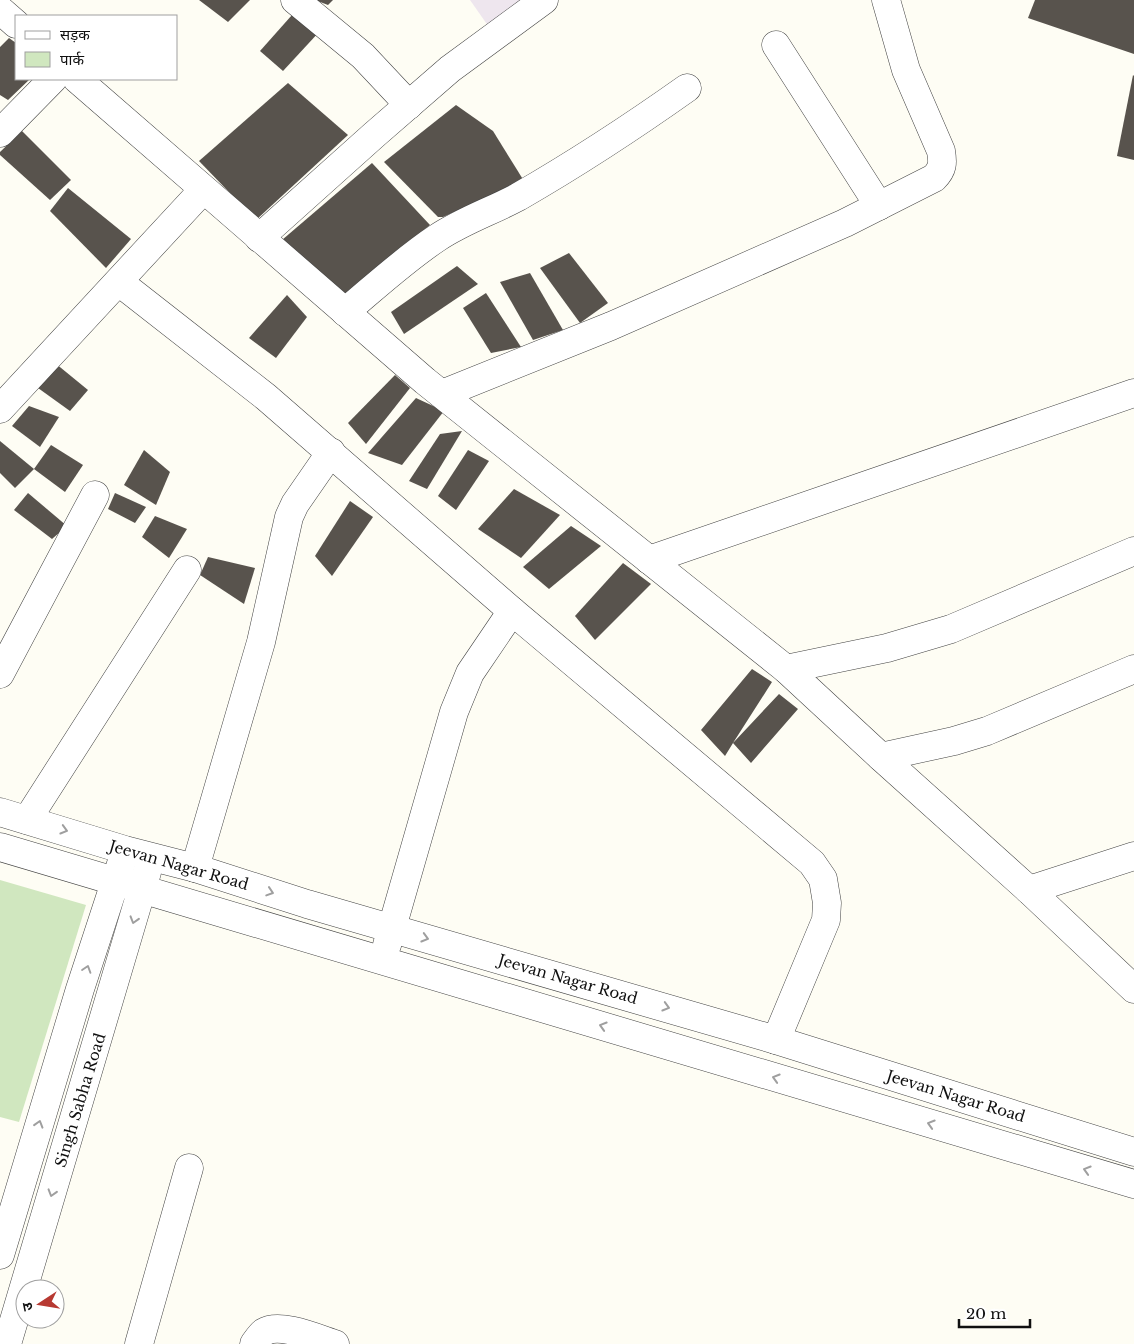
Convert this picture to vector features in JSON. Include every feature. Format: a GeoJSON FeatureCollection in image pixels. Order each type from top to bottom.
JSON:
{"type":"FeatureCollection","features":[{"type":"Feature","properties":{"kind":"street"},"geometry":{"type":"LineString","coordinates":[[295,0],[363,56],[409,105]]}},
{"type":"Feature","properties":{"kind":"street"},"geometry":{"type":"LineString","coordinates":[[260,238],[450,69],[544,0]]}},
{"type":"Feature","properties":{"kind":"street"},"geometry":{"type":"LineString","coordinates":[[442,394],[611,326],[845,223],[934,178],[941,171],[943,161],[941,151],[906,70],[886,0]]}},
{"type":"Feature","properties":{"kind":"street"},"geometry":{"type":"LineString","coordinates":[[0,10],[15,23]]}},
{"type":"Feature","properties":{"kind":"street"},"geometry":{"type":"LineString","coordinates":[[776,45],[878,206]]}},
{"type":"Feature","properties":{"kind":"street"},"geometry":{"type":"LineString","coordinates":[[0,133],[52,80]]}},
{"type":"Feature","properties":{"kind":"street"},"geometry":{"type":"LineString","coordinates":[[78,80],[203,190],[442,394],[786,669],[881,758],[1029,890],[1134,989]]}},
{"type":"Feature","properties":{"kind":"street"},"geometry":{"type":"LineString","coordinates":[[345,312],[439,236],[515,198],[581,160],[687,88]]}},
{"type":"Feature","properties":{"kind":"street"},"geometry":{"type":"LineString","coordinates":[[0,409],[203,190]]}},
{"type":"Feature","properties":{"kind":"street"},"geometry":{"type":"LineString","coordinates":[[119,282],[266,397],[512,612],[812,863],[823,879],[826,920],[776,1040]]}},
{"type":"Feature","properties":{"kind":"street"},"geometry":{"type":"LineString","coordinates":[[649,560],[1134,393]]}},
{"type":"Feature","properties":{"kind":"street"},"geometry":{"type":"LineString","coordinates":[[195,868],[261,642],[289,517],[295,504],[331,452]]}},
{"type":"Feature","properties":{"kind":"street"},"geometry":{"type":"LineString","coordinates":[[0,674],[95,495]]}},
{"type":"Feature","properties":{"kind":"street"},"geometry":{"type":"LineString","coordinates":[[786,669],[887,648],[951,629],[1134,551]]}},
{"type":"Feature","properties":{"kind":"street"},"geometry":{"type":"LineString","coordinates":[[27,820],[187,570]]}},
{"type":"Feature","properties":{"kind":"street"},"geometry":{"type":"LineString","coordinates":[[382,961],[454,712],[470,673],[512,612]]}},
{"type":"Feature","properties":{"kind":"street"},"geometry":{"type":"LineString","coordinates":[[881,758],[954,741],[987,731],[1134,668]]}},
{"type":"Feature","properties":{"kind":"street","name":"Jeevan Nagar Road"},"geometry":{"type":"LineString","coordinates":[[0,812],[195,868],[307,904],[776,1040],[1134,1152]]}},
{"type":"Feature","properties":{"kind":"street"},"geometry":{"type":"LineString","coordinates":[[0,847],[1134,1184]]}},
{"type":"Feature","properties":{"kind":"street"},"geometry":{"type":"LineString","coordinates":[[0,1254],[80,989],[115,881],[138,853]]}},
{"type":"Feature","properties":{"kind":"street","name":"Singh Sabha Road"},"geometry":{"type":"LineString","coordinates":[[7,1344],[143,890],[138,853]]}},
{"type":"Feature","properties":{"kind":"street"},"geometry":{"type":"LineString","coordinates":[[1029,890],[1134,856]]}},
{"type":"Feature","properties":{"kind":"street"},"geometry":{"type":"LineString","coordinates":[[139,1344],[189,1168]]}},
{"type":"Feature","properties":{"kind":"street"},"geometry":{"type":"LineString","coordinates":[[254,1344],[266,1331],[278,1329],[290,1330],[335,1344]]}},
{"type":"Feature","properties":{"kind":"shaded area"},"geometry":{"type":"Polygon","coordinates":[[[470,0],[537,0],[491,30],[470,0]]]}},
{"type":"Feature","properties":{"kind":"green space"},"geometry":{"type":"Polygon","coordinates":[[[0,880],[86,905],[19,1122],[0,1117],[0,880]]]}},
{"type":"Feature","properties":{"kind":"building"},"geometry":{"type":"Polygon","coordinates":[[[199,0],[250,0],[228,22],[199,0]]]}},
{"type":"Feature","properties":{"kind":"building"},"geometry":{"type":"Polygon","coordinates":[[[315,0],[333,0],[328,5],[315,0]]]}},
{"type":"Feature","properties":{"kind":"building"},"geometry":{"type":"Polygon","coordinates":[[[1035,0],[1134,0],[1134,54],[1028,18],[1035,0]]]}},
{"type":"Feature","properties":{"kind":"building"},"geometry":{"type":"Polygon","coordinates":[[[292,15],[320,31],[283,71],[260,51],[292,15]]]}},
{"type":"Feature","properties":{"kind":"building"},"geometry":{"type":"Polygon","coordinates":[[[9,38],[15,42],[15,80],[29,80],[8,100],[0,95],[0,47],[9,38]]]}},
{"type":"Feature","properties":{"kind":"building"},"geometry":{"type":"Polygon","coordinates":[[[1134,76],[1134,160],[1117,156],[1134,76]]]}},
{"type":"Feature","properties":{"kind":"building"},"geometry":{"type":"Polygon","coordinates":[[[288,83],[348,135],[256,220],[199,161],[288,83]]]}},
{"type":"Feature","properties":{"kind":"building"},"geometry":{"type":"Polygon","coordinates":[[[456,105],[493,131],[524,181],[443,217],[438,217],[384,162],[456,105]]]}},
{"type":"Feature","properties":{"kind":"building"},"geometry":{"type":"Polygon","coordinates":[[[22,131],[71,180],[50,200],[0,155],[0,152],[22,131]]]}},
{"type":"Feature","properties":{"kind":"building"},"geometry":{"type":"Polygon","coordinates":[[[372,163],[430,225],[345,297],[282,240],[372,163]]]}},
{"type":"Feature","properties":{"kind":"building"},"geometry":{"type":"Polygon","coordinates":[[[68,188],[131,239],[106,268],[50,211],[68,188]]]}},
{"type":"Feature","properties":{"kind":"building"},"geometry":{"type":"Polygon","coordinates":[[[569,253],[608,303],[580,323],[540,268],[569,253]]]}},
{"type":"Feature","properties":{"kind":"building"},"geometry":{"type":"Polygon","coordinates":[[[457,266],[478,284],[404,334],[391,312],[457,266]]]}},
{"type":"Feature","properties":{"kind":"building"},"geometry":{"type":"Polygon","coordinates":[[[530,273],[563,330],[533,340],[500,282],[530,273]]]}},
{"type":"Feature","properties":{"kind":"building"},"geometry":{"type":"Polygon","coordinates":[[[486,293],[521,347],[491,353],[463,308],[486,293]]]}},
{"type":"Feature","properties":{"kind":"building"},"geometry":{"type":"Polygon","coordinates":[[[287,295],[307,317],[276,358],[249,338],[287,295]]]}},
{"type":"Feature","properties":{"kind":"building"},"geometry":{"type":"Polygon","coordinates":[[[55,363],[88,390],[70,411],[38,388],[55,363]]]}},
{"type":"Feature","properties":{"kind":"building"},"geometry":{"type":"Polygon","coordinates":[[[395,375],[410,388],[366,444],[348,423],[395,375]]]}},
{"type":"Feature","properties":{"kind":"building"},"geometry":{"type":"Polygon","coordinates":[[[416,398],[444,411],[402,465],[368,453],[416,398]]]}},
{"type":"Feature","properties":{"kind":"building"},"geometry":{"type":"Polygon","coordinates":[[[29,406],[59,417],[40,447],[12,426],[29,406]]]}},
{"type":"Feature","properties":{"kind":"building"},"geometry":{"type":"Polygon","coordinates":[[[462,431],[427,489],[409,481],[440,434],[462,431]]]}},
{"type":"Feature","properties":{"kind":"building"},"geometry":{"type":"Polygon","coordinates":[[[0,441],[34,469],[15,488],[0,473],[0,441]]]}},
{"type":"Feature","properties":{"kind":"building"},"geometry":{"type":"Polygon","coordinates":[[[51,445],[83,465],[65,492],[34,469],[51,445]]]}},
{"type":"Feature","properties":{"kind":"building"},"geometry":{"type":"Polygon","coordinates":[[[144,450],[170,472],[156,505],[124,485],[144,450]]]}},
{"type":"Feature","properties":{"kind":"building"},"geometry":{"type":"Polygon","coordinates":[[[468,450],[489,461],[456,510],[438,496],[468,450]]]}},
{"type":"Feature","properties":{"kind":"building"},"geometry":{"type":"Polygon","coordinates":[[[514,489],[560,515],[521,558],[478,529],[514,489]]]}},
{"type":"Feature","properties":{"kind":"building"},"geometry":{"type":"Polygon","coordinates":[[[28,493],[67,526],[52,539],[14,510],[28,493]]]}},
{"type":"Feature","properties":{"kind":"building"},"geometry":{"type":"Polygon","coordinates":[[[115,493],[146,507],[135,523],[108,509],[115,493]]]}},
{"type":"Feature","properties":{"kind":"building"},"geometry":{"type":"Polygon","coordinates":[[[350,501],[373,517],[332,576],[315,556],[350,501]]]}},
{"type":"Feature","properties":{"kind":"building"},"geometry":{"type":"Polygon","coordinates":[[[155,516],[187,529],[169,558],[142,537],[155,516]]]}},
{"type":"Feature","properties":{"kind":"building"},"geometry":{"type":"Polygon","coordinates":[[[571,526],[601,546],[549,589],[523,567],[571,526]]]}},
{"type":"Feature","properties":{"kind":"building"},"geometry":{"type":"Polygon","coordinates":[[[208,557],[255,568],[244,604],[200,575],[208,557]]]}},
{"type":"Feature","properties":{"kind":"building"},"geometry":{"type":"Polygon","coordinates":[[[623,563],[651,584],[595,640],[575,616],[623,563]]]}},
{"type":"Feature","properties":{"kind":"building"},"geometry":{"type":"Polygon","coordinates":[[[752,669],[772,682],[725,756],[701,730],[752,669]]]}},
{"type":"Feature","properties":{"kind":"building"},"geometry":{"type":"Polygon","coordinates":[[[779,694],[798,709],[751,763],[733,743],[779,694]]]}}]}
